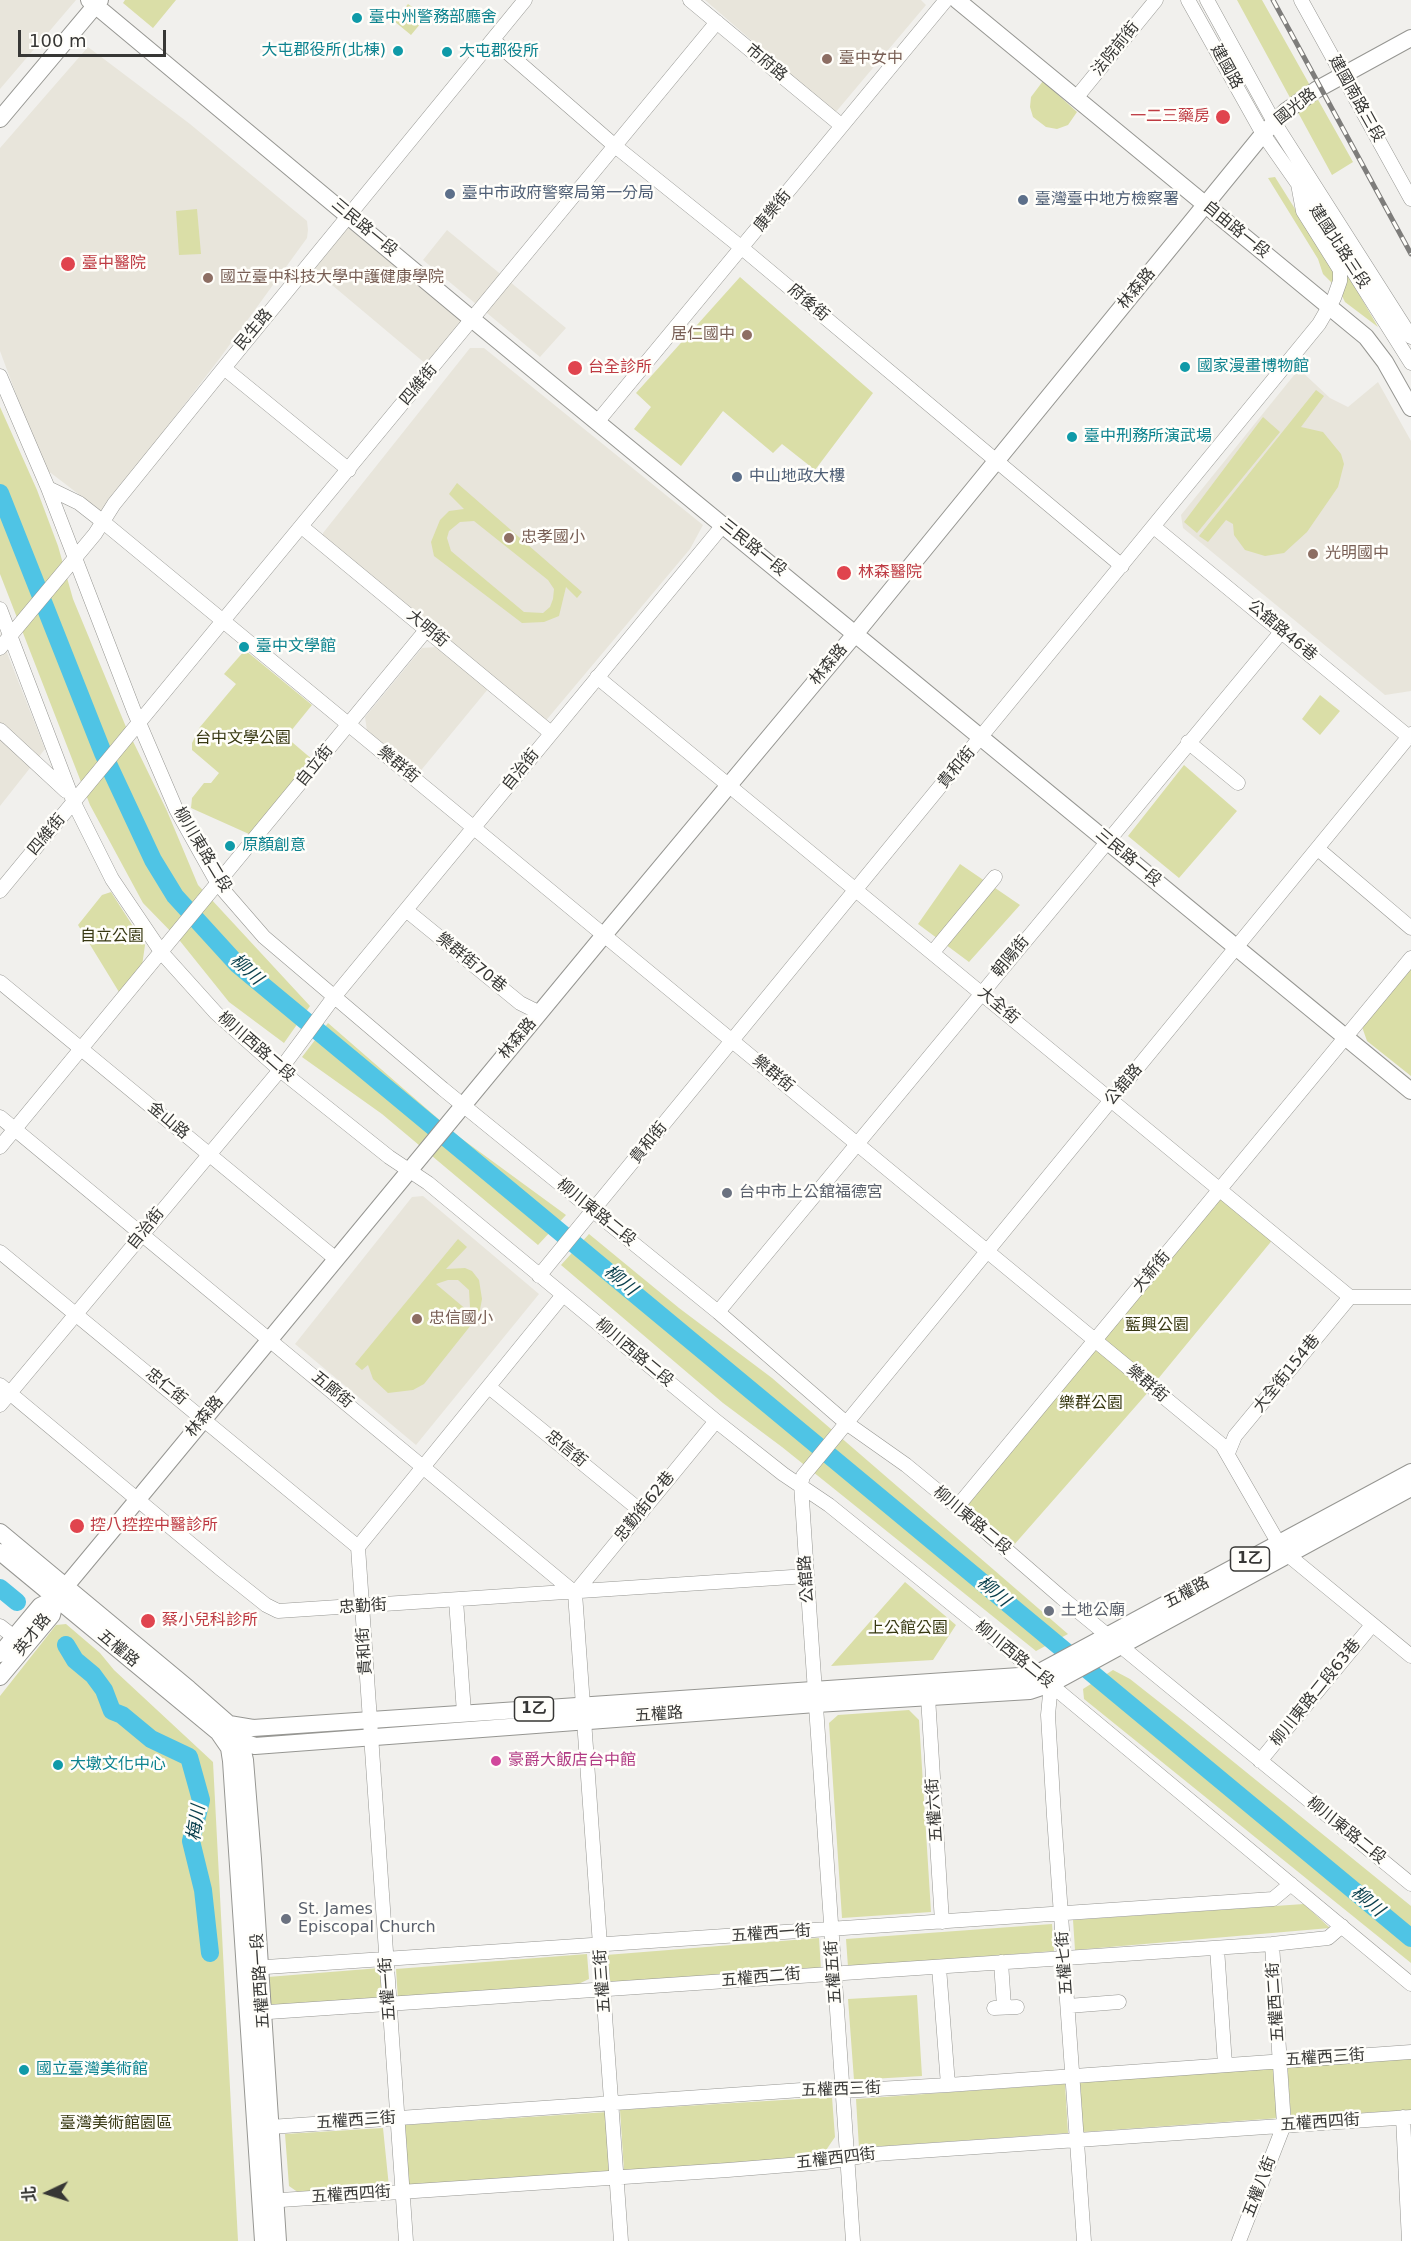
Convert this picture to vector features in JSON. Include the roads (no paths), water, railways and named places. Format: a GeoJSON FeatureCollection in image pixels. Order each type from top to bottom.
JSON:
{"type":"FeatureCollection","features":[{"type":"Feature","properties":{"kind":"main road","name":"自由路一段"},"geometry":{"type":"LineString","coordinates":[[957,0],[1330,307],[1377,349],[1411,408]]}},
{"type":"Feature","properties":{"kind":"main road"},"geometry":{"type":"LineString","coordinates":[[0,119],[94,2]]}},
{"type":"Feature","properties":{"kind":"main road","name":"三民路一段"},"geometry":{"type":"LineString","coordinates":[[94,2],[473,320],[1411,1091]]}},
{"type":"Feature","properties":{"kind":"main road","name":"國光路"},"geometry":{"type":"LineString","coordinates":[[1206,206],[1269,128],[1316,90],[1411,38]]}},
{"type":"Feature","properties":{"kind":"main road","name":"林森路"},"geometry":{"type":"LineString","coordinates":[[61,1592],[856,633],[1071,367],[1206,206]]}},
{"type":"Feature","properties":{"kind":"main road","name":"五權路"},"geometry":{"type":"LineString","coordinates":[[224,1728],[371,1728],[815,1696],[1050,1676],[1121,1645],[1411,1472]]}},
{"type":"Feature","properties":{"kind":"main road","name":"五權路"},"geometry":{"type":"LineString","coordinates":[[815,1696],[928,1697],[1030,1691],[1089,1644],[1107,1634],[1411,1488]]}},
{"type":"Feature","properties":{"kind":"main road","name":"五權路"},"geometry":{"type":"LineString","coordinates":[[0,1532],[61,1592],[224,1728],[242,1749],[464,1713],[585,1713]]}},
{"type":"Feature","properties":{"kind":"main road","name":"五權路"},"geometry":{"type":"LineString","coordinates":[[0,1552],[61,1592]]}},
{"type":"Feature","properties":{"kind":"main road","name":"英才路"},"geometry":{"type":"LineString","coordinates":[[0,1654],[40,1606],[61,1592]]}},
{"type":"Feature","properties":{"kind":"main road","name":"英才路"},"geometry":{"type":"LineString","coordinates":[[0,1677],[52,1615],[61,1592]]}},
{"type":"Feature","properties":{"kind":"main road"},"geometry":{"type":"LineString","coordinates":[[242,1749],[253,1728]]}},
{"type":"Feature","properties":{"kind":"main road","name":"五權西路一段"},"geometry":{"type":"LineString","coordinates":[[242,1749],[268,2201],[278,2241]]}},
{"type":"Feature","properties":{"kind":"main road","name":"五權西路一段"},"geometry":{"type":"LineString","coordinates":[[256,2013],[270,2127],[268,2201],[263,2241]]}},
{"type":"Feature","properties":{"kind":"street","name":"民生路"},"geometry":{"type":"LineString","coordinates":[[10,637],[95,534],[102,520],[224,368],[525,0]]}},
{"type":"Feature","properties":{"kind":"street","name":"市府路"},"geometry":{"type":"LineString","coordinates":[[690,0],[842,126]]}},
{"type":"Feature","properties":{"kind":"street","name":"康樂街"},"geometry":{"type":"LineString","coordinates":[[598,421],[946,0]]}},
{"type":"Feature","properties":{"kind":"street","name":"法院前街"},"geometry":{"type":"LineString","coordinates":[[1076,98],[1156,0]]}},
{"type":"Feature","properties":{"kind":"street","name":"建國路"},"geometry":{"type":"LineString","coordinates":[[1188,0],[1269,128]]}},
{"type":"Feature","properties":{"kind":"street","name":"建國路"},"geometry":{"type":"LineString","coordinates":[[1207,0],[1269,128]]}},
{"type":"Feature","properties":{"kind":"street","name":"建國南路三段"},"geometry":{"type":"LineString","coordinates":[[1301,0],[1411,199]]}},
{"type":"Feature","properties":{"kind":"street","name":"四維街"},"geometry":{"type":"LineString","coordinates":[[0,891],[140,725],[717,22]]}},
{"type":"Feature","properties":{"kind":"street","name":"府後街"},"geometry":{"type":"LineString","coordinates":[[493,40],[615,146],[742,248],[1122,566]]}},
{"type":"Feature","properties":{"kind":"street","name":"建國北路三段"},"geometry":{"type":"LineString","coordinates":[[1269,128],[1298,184],[1411,363]]}},
{"type":"Feature","properties":{"kind":"street","name":"建國北路三段"},"geometry":{"type":"LineString","coordinates":[[1269,128],[1411,337]]}},
{"type":"Feature","properties":{"kind":"street","name":"貴和街"},"geometry":{"type":"LineString","coordinates":[[539,1276],[983,738],[1330,307],[1340,281],[1340,270],[1303,210],[1298,184]]}},
{"type":"Feature","properties":{"kind":"street"},"geometry":{"type":"LineString","coordinates":[[224,368],[349,470]]}},
{"type":"Feature","properties":{"kind":"street","name":"柳川東路二段"},"geometry":{"type":"LineString","coordinates":[[0,376],[48,488],[140,725],[176,808],[218,884],[264,937],[463,1105],[718,1312],[845,1422],[906,1465],[1062,1598],[1411,1884]]}},
{"type":"Feature","properties":{"kind":"street","name":"樂群街"},"geometry":{"type":"LineString","coordinates":[[48,488],[78,502],[102,520],[1222,1445],[1283,1550],[1411,1656]]}},
{"type":"Feature","properties":{"kind":"street","name":"自治街"},"geometry":{"type":"LineString","coordinates":[[0,1405],[5,1389],[76,1315],[280,1070],[318,1016],[724,524]]}},
{"type":"Feature","properties":{"kind":"street","name":"大明街"},"geometry":{"type":"LineString","coordinates":[[302,527],[551,733]]}},
{"type":"Feature","properties":{"kind":"street","name":"公舘路46巷"},"geometry":{"type":"LineString","coordinates":[[1154,527],[1410,736]]}},
{"type":"Feature","properties":{"kind":"street","name":"柳川西路二段"},"geometry":{"type":"LineString","coordinates":[[0,609],[74,802],[112,879],[162,953],[216,1013],[280,1070],[410,1170],[716,1421],[1050,1676],[1291,1884],[1411,1984]]}},
{"type":"Feature","properties":{"kind":"street","name":"自立街"},"geometry":{"type":"LineString","coordinates":[[162,953],[427,629]]}},
{"type":"Feature","properties":{"kind":"street","name":"朝陽街"},"geometry":{"type":"LineString","coordinates":[[718,1312],[1282,631]]}},
{"type":"Feature","properties":{"kind":"street"},"geometry":{"type":"LineString","coordinates":[[0,648],[10,637]]}},
{"type":"Feature","properties":{"kind":"street","name":"大全街"},"geometry":{"type":"LineString","coordinates":[[597,677],[730,784],[1350,1297]]}},
{"type":"Feature","properties":{"kind":"street"},"geometry":{"type":"LineString","coordinates":[[0,730],[63,787],[74,802]]}},
{"type":"Feature","properties":{"kind":"street","name":"公舘路"},"geometry":{"type":"LineString","coordinates":[[815,1696],[801,1484],[807,1470],[1410,736]]}},
{"type":"Feature","properties":{"kind":"street"},"geometry":{"type":"LineString","coordinates":[[1188,742],[1238,783]]}},
{"type":"Feature","properties":{"kind":"street"},"geometry":{"type":"LineString","coordinates":[[1318,849],[1411,928]]}},
{"type":"Feature","properties":{"kind":"street"},"geometry":{"type":"LineString","coordinates":[[933,952],[994,877]]}},
{"type":"Feature","properties":{"kind":"street","name":"樂群街70巷"},"geometry":{"type":"LineString","coordinates":[[406,910],[520,1003],[540,1013]]}},
{"type":"Feature","properties":{"kind":"street"},"geometry":{"type":"LineString","coordinates":[[0,1147],[162,953]]}},
{"type":"Feature","properties":{"kind":"street","name":"大新街"},"geometry":{"type":"LineString","coordinates":[[957,1507],[1411,958]]}},
{"type":"Feature","properties":{"kind":"street","name":"金山路"},"geometry":{"type":"LineString","coordinates":[[0,982],[336,1259]]}},
{"type":"Feature","properties":{"kind":"street","name":"五廊街"},"geometry":{"type":"LineString","coordinates":[[0,1117],[575,1593]]}},
{"type":"Feature","properties":{"kind":"street","name":"忠仁街"},"geometry":{"type":"LineString","coordinates":[[0,1252],[358,1547]]}},
{"type":"Feature","properties":{"kind":"street"},"geometry":{"type":"LineString","coordinates":[[358,1547],[563,1295]]}},
{"type":"Feature","properties":{"kind":"street"},"geometry":{"type":"LineString","coordinates":[[1350,1297],[1411,1297]]}},
{"type":"Feature","properties":{"kind":"street","name":"大全街154巷"},"geometry":{"type":"LineString","coordinates":[[1228,1454],[1235,1437],[1350,1297]]}},
{"type":"Feature","properties":{"kind":"street","name":"忠信街"},"geometry":{"type":"LineString","coordinates":[[489,1387],[642,1512]]}},
{"type":"Feature","properties":{"kind":"street","name":"忠勤街"},"geometry":{"type":"LineString","coordinates":[[5,1389],[272,1609],[284,1612],[807,1576]]}},
{"type":"Feature","properties":{"kind":"street","name":"忠勤街62巷"},"geometry":{"type":"LineString","coordinates":[[575,1593],[716,1421]]}},
{"type":"Feature","properties":{"kind":"street","name":"貴和街"},"geometry":{"type":"LineString","coordinates":[[358,1547],[371,1728]]}},
{"type":"Feature","properties":{"kind":"street"},"geometry":{"type":"LineString","coordinates":[[575,1593],[585,1713]]}},
{"type":"Feature","properties":{"kind":"street"},"geometry":{"type":"LineString","coordinates":[[456,1600],[464,1713]]}},
{"type":"Feature","properties":{"kind":"street","name":"柳川東路二段63巷"},"geometry":{"type":"LineString","coordinates":[[1260,1761],[1372,1625]]}},
{"type":"Feature","properties":{"kind":"street"},"geometry":{"type":"LineString","coordinates":[[0,1626],[14,1637]]}},
{"type":"Feature","properties":{"kind":"street","name":"五權七街"},"geometry":{"type":"LineString","coordinates":[[1050,1676],[1048,1715],[1084,2241]]}},
{"type":"Feature","properties":{"kind":"street","name":"五權五街"},"geometry":{"type":"LineString","coordinates":[[815,1696],[853,2241]]}},
{"type":"Feature","properties":{"kind":"street","name":"五權六街"},"geometry":{"type":"LineString","coordinates":[[928,1697],[942,1922]]}},
{"type":"Feature","properties":{"kind":"street","name":"五權三街"},"geometry":{"type":"LineString","coordinates":[[585,1713],[621,2241]]}},
{"type":"Feature","properties":{"kind":"street","name":"五權一街"},"geometry":{"type":"LineString","coordinates":[[371,1728],[406,2241]]}},
{"type":"Feature","properties":{"kind":"street","name":"五權西一街"},"geometry":{"type":"LineString","coordinates":[[253,1968],[1273,1899],[1291,1884]]}},
{"type":"Feature","properties":{"kind":"street","name":"五權西二街"},"geometry":{"type":"LineString","coordinates":[[256,2013],[1272,1944],[1329,1938],[1342,1926]]}},
{"type":"Feature","properties":{"kind":"street","name":"五權西二街"},"geometry":{"type":"LineString","coordinates":[[1272,1944],[1280,2061]]}},
{"type":"Feature","properties":{"kind":"street"},"geometry":{"type":"LineString","coordinates":[[1217,1948],[1226,2065]]}},
{"type":"Feature","properties":{"kind":"street"},"geometry":{"type":"LineString","coordinates":[[1001,1962],[1005,2007]]}},
{"type":"Feature","properties":{"kind":"street"},"geometry":{"type":"LineString","coordinates":[[939,1966],[948,2085]]}},
{"type":"Feature","properties":{"kind":"street"},"geometry":{"type":"LineString","coordinates":[[1068,2006],[1119,2002]]}},
{"type":"Feature","properties":{"kind":"street","name":"五權西三街"},"geometry":{"type":"LineString","coordinates":[[270,2127],[816,2090],[842,2091],[948,2085],[1411,2052]]}},
{"type":"Feature","properties":{"kind":"street","name":"五權八街"},"geometry":{"type":"LineString","coordinates":[[1239,2241],[1284,2125],[1280,2061]]}},
{"type":"Feature","properties":{"kind":"street"},"geometry":{"type":"LineString","coordinates":[[1407,2117],[1409,2241]]}},
{"type":"Feature","properties":{"kind":"street","name":"五權西四街"},"geometry":{"type":"LineString","coordinates":[[268,2201],[847,2160],[875,2154],[1407,2117]]}},
{"type":"Feature","properties":{"kind":"waterway","name":"柳川"},"geometry":{"type":"LineString","coordinates":[[0,493],[103,753],[153,860],[175,896],[237,964],[1411,1938]]}},
{"type":"Feature","properties":{"kind":"waterway","name":"梅川"},"geometry":{"type":"LineString","coordinates":[[0,1588],[17,1602]]}},
{"type":"Feature","properties":{"kind":"waterway","name":"梅川"},"geometry":{"type":"LineString","coordinates":[[66,1645],[75,1660],[93,1675],[104,1690],[112,1711],[122,1715],[151,1739],[189,1757],[201,1800],[191,1841],[203,1890],[210,1953]]}},
{"type":"Feature","properties":{"kind":"railway"},"geometry":{"type":"LineString","coordinates":[[1273,0],[1411,254]]}},
{"type":"Feature","properties":{"kind":"place","name":"臺中州警務部廳舍"},"geometry":{"type":"Point","coordinates":[357,18]}},
{"type":"Feature","properties":{"kind":"place","name":"大屯郡役所(北棟)"},"geometry":{"type":"Point","coordinates":[398,51]}},
{"type":"Feature","properties":{"kind":"place","name":"大屯郡役所"},"geometry":{"type":"Point","coordinates":[447,52]}},
{"type":"Feature","properties":{"kind":"place","name":"臺中女中"},"geometry":{"type":"Point","coordinates":[827,59]}},
{"type":"Feature","properties":{"kind":"place","name":"一二三藥房"},"geometry":{"type":"Point","coordinates":[1223,117]}},
{"type":"Feature","properties":{"kind":"place","name":"臺中市政府警察局第一分局"},"geometry":{"type":"Point","coordinates":[450,194]}},
{"type":"Feature","properties":{"kind":"place","name":"臺灣臺中地方檢察署"},"geometry":{"type":"Point","coordinates":[1023,200]}},
{"type":"Feature","properties":{"kind":"place","name":"臺中醫院"},"geometry":{"type":"Point","coordinates":[68,264]}},
{"type":"Feature","properties":{"kind":"place","name":"國立臺中科技大學中護健康學院"},"geometry":{"type":"Point","coordinates":[208,278]}},
{"type":"Feature","properties":{"kind":"place","name":"居仁國中"},"geometry":{"type":"Point","coordinates":[747,335]}},
{"type":"Feature","properties":{"kind":"place","name":"國家漫畫博物館"},"geometry":{"type":"Point","coordinates":[1185,367]}},
{"type":"Feature","properties":{"kind":"place","name":"台全診所"},"geometry":{"type":"Point","coordinates":[575,368]}},
{"type":"Feature","properties":{"kind":"place","name":"臺中刑務所演武場"},"geometry":{"type":"Point","coordinates":[1072,437]}},
{"type":"Feature","properties":{"kind":"place","name":"中山地政大樓"},"geometry":{"type":"Point","coordinates":[737,477]}},
{"type":"Feature","properties":{"kind":"place","name":"忠孝國小"},"geometry":{"type":"Point","coordinates":[509,538]}},
{"type":"Feature","properties":{"kind":"place","name":"光明國中"},"geometry":{"type":"Point","coordinates":[1313,554]}},
{"type":"Feature","properties":{"kind":"place","name":"林森醫院"},"geometry":{"type":"Point","coordinates":[844,573]}},
{"type":"Feature","properties":{"kind":"place","name":"臺中文學館"},"geometry":{"type":"Point","coordinates":[244,647]}},
{"type":"Feature","properties":{"kind":"place","name":"原顏創意"},"geometry":{"type":"Point","coordinates":[230,846]}},
{"type":"Feature","properties":{"kind":"place","name":"台中市上公舘福德宮"},"geometry":{"type":"Point","coordinates":[727,1193]}},
{"type":"Feature","properties":{"kind":"place","name":"忠信國小"},"geometry":{"type":"Point","coordinates":[417,1319]}},
{"type":"Feature","properties":{"kind":"place","name":"控八控控中醫診所"},"geometry":{"type":"Point","coordinates":[77,1526]}},
{"type":"Feature","properties":{"kind":"place","name":"土地公廟"},"geometry":{"type":"Point","coordinates":[1049,1611]}},
{"type":"Feature","properties":{"kind":"place","name":"蔡小兒科診所"},"geometry":{"type":"Point","coordinates":[148,1621]}},
{"type":"Feature","properties":{"kind":"place","name":"豪爵大飯店台中館"},"geometry":{"type":"Point","coordinates":[496,1761]}},
{"type":"Feature","properties":{"kind":"place","name":"大墩文化中心"},"geometry":{"type":"Point","coordinates":[58,1765]}},
{"type":"Feature","properties":{"kind":"place","name":"St. James Episcopal Church"},"geometry":{"type":"Point","coordinates":[286,1919]}},
{"type":"Feature","properties":{"kind":"place","name":"國立臺灣美術館"},"geometry":{"type":"Point","coordinates":[24,2070]}},
{"type":"Feature","properties":{"kind":"park label","name":"台中文學公園"},"geometry":{"type":"Point","coordinates":[243,739]}},
{"type":"Feature","properties":{"kind":"park label","name":"自立公園"},"geometry":{"type":"Point","coordinates":[112,937]}},
{"type":"Feature","properties":{"kind":"park label","name":"藍興公園"},"geometry":{"type":"Point","coordinates":[1157,1326]}},
{"type":"Feature","properties":{"kind":"park label","name":"樂群公園"},"geometry":{"type":"Point","coordinates":[1091,1404]}},
{"type":"Feature","properties":{"kind":"park label","name":"上公館公園"},"geometry":{"type":"Point","coordinates":[908,1629]}},
{"type":"Feature","properties":{"kind":"park label","name":"臺灣美術館園區"},"geometry":{"type":"Point","coordinates":[116,2124]}}]}
